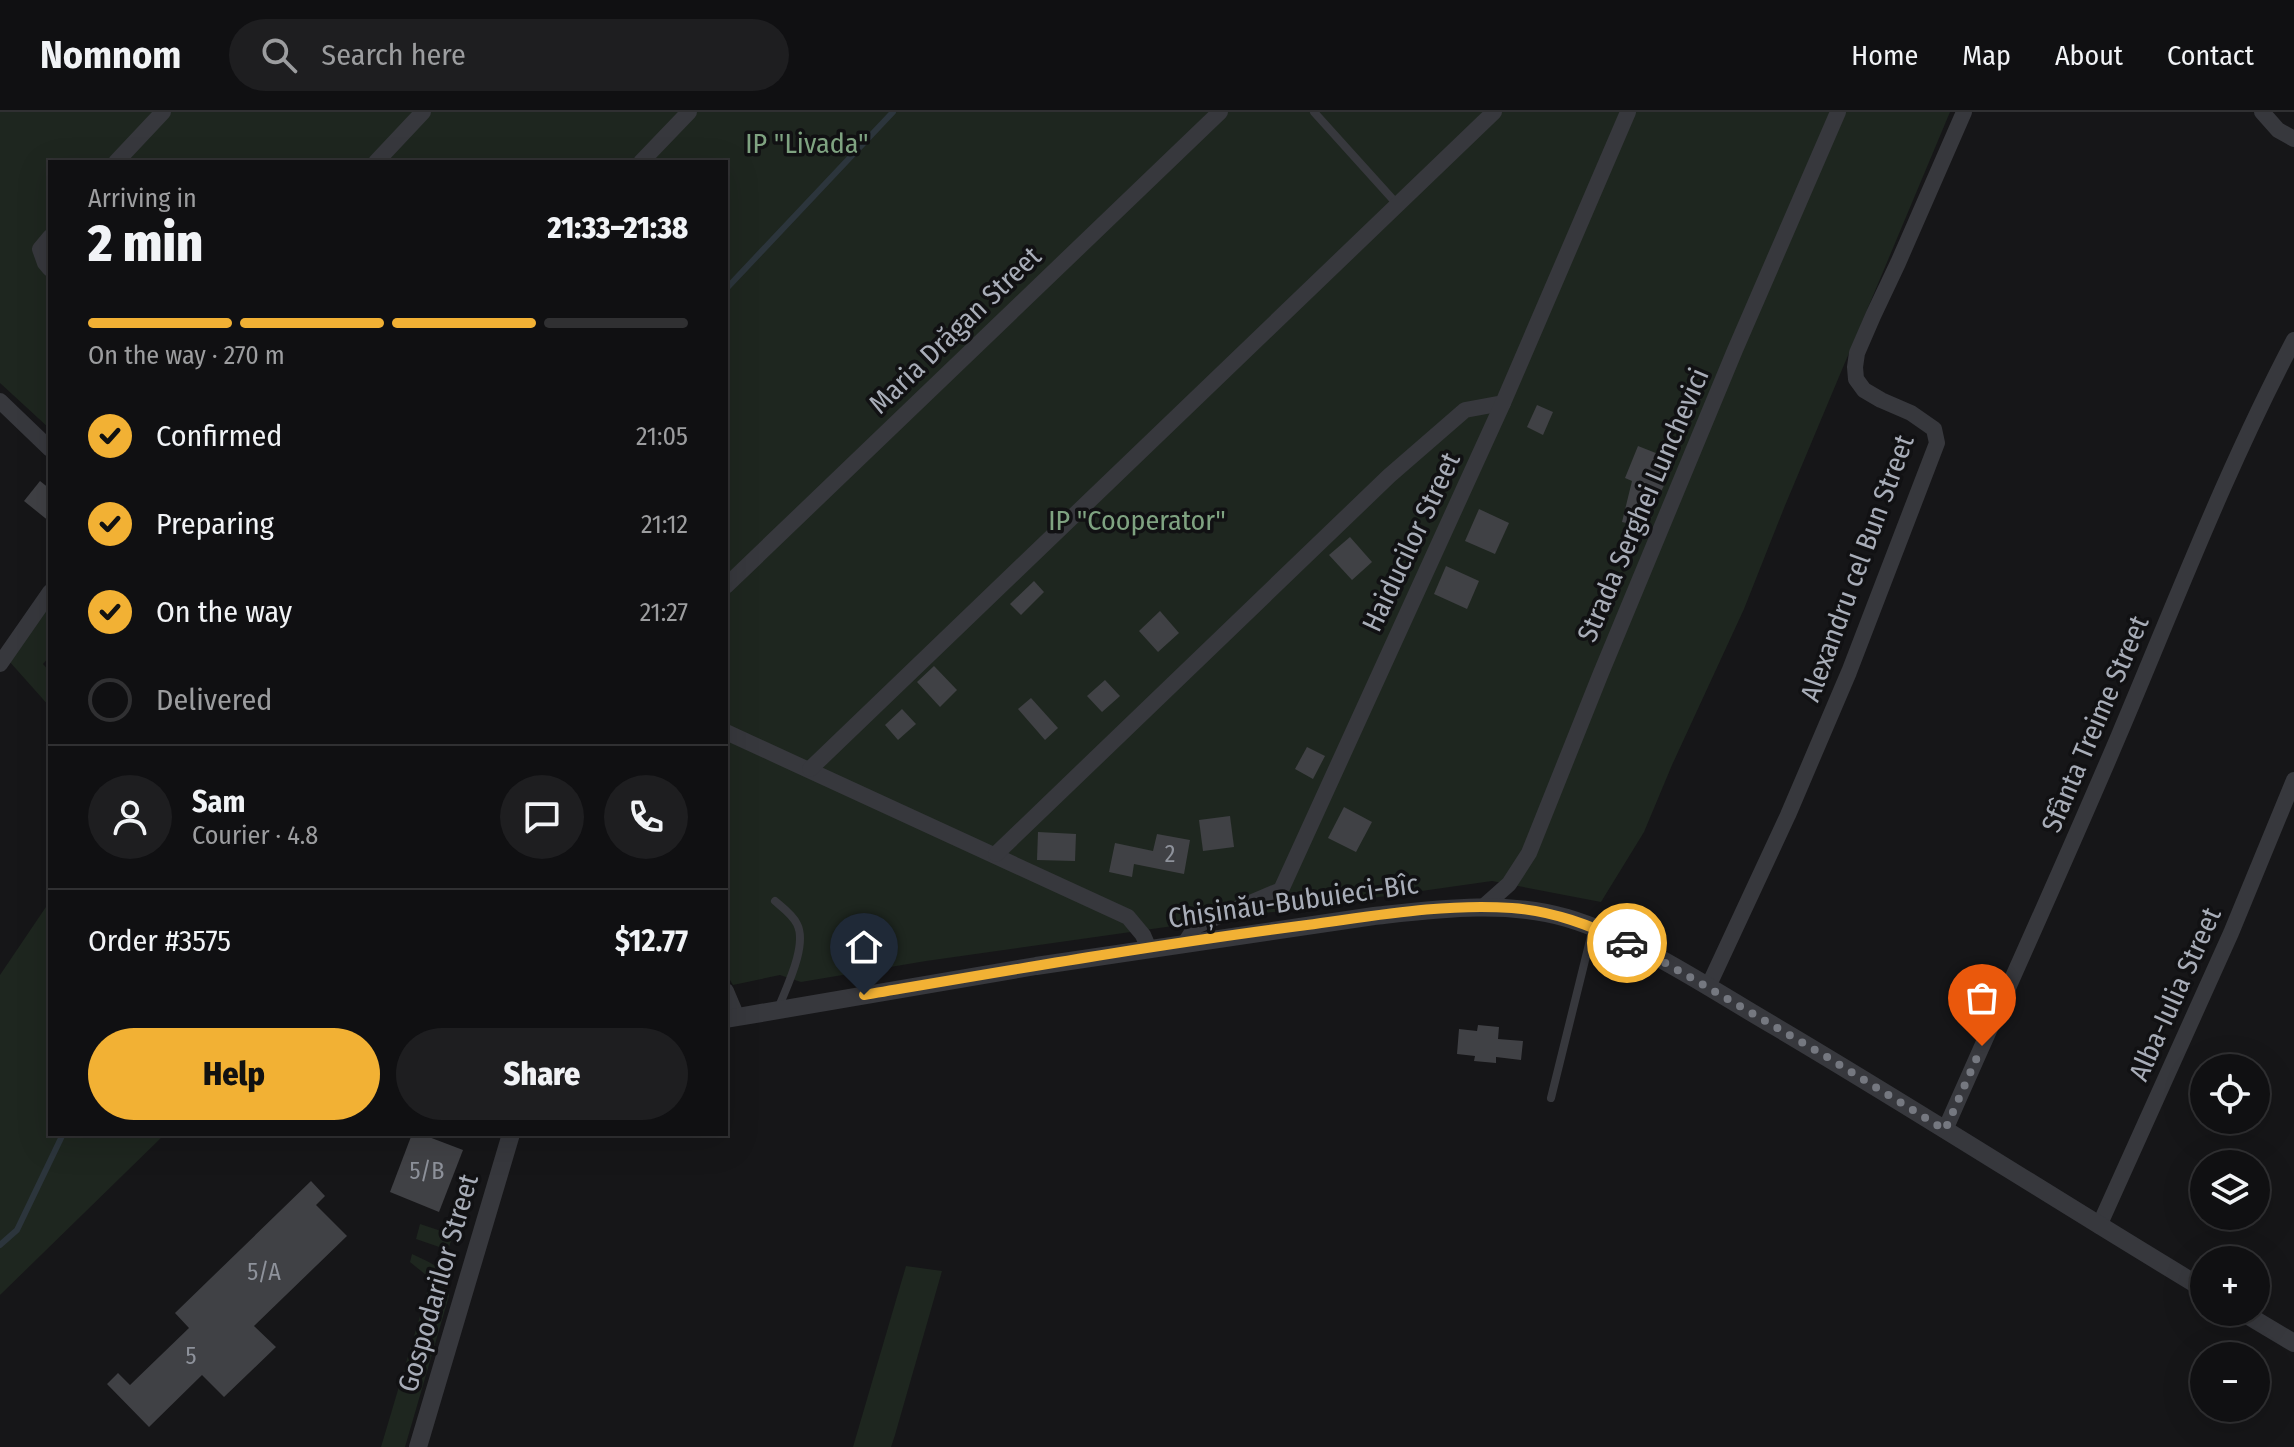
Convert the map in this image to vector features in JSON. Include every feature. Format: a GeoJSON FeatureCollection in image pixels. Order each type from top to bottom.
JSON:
{"type":"FeatureCollection","features":[{"type":"Feature","properties":{"kind":"street"},"geometry":{"type":"LineString","coordinates":[[118,160],[163,112]]}},
{"type":"Feature","properties":{"kind":"street"},"geometry":{"type":"LineString","coordinates":[[378,160],[423,112]]}},
{"type":"Feature","properties":{"kind":"street"},"geometry":{"type":"LineString","coordinates":[[643,160],[689,112]]}},
{"type":"Feature","properties":{"kind":"street","name":"Maria Drăgan Street"},"geometry":{"type":"LineString","coordinates":[[728,584],[1220,112]]}},
{"type":"Feature","properties":{"kind":"street"},"geometry":{"type":"LineString","coordinates":[[810,769],[1494,112]]}},
{"type":"Feature","properties":{"kind":"street","name":"Haiducilor Street"},"geometry":{"type":"LineString","coordinates":[[1185,943],[1196,926],[1281,890],[1503,403],[1628,112]]}},
{"type":"Feature","properties":{"kind":"street","name":"Strada Serghei Lunchevici"},"geometry":{"type":"LineString","coordinates":[[1482,908],[1509,884],[1529,853],[1729,365],[1838,112]]}},
{"type":"Feature","properties":{"kind":"street","name":"Alexandru cel Bun Street"},"geometry":{"type":"LineString","coordinates":[[1708,987],[1788,815],[1849,672],[1937,443],[1934,429],[1911,413],[1864,390],[1856,379],[1855,367],[1857,353],[1964,112]]}},
{"type":"Feature","properties":{"kind":"street"},"geometry":{"type":"LineString","coordinates":[[2262,112],[2278,130],[2294,139]]}},
{"type":"Feature","properties":{"kind":"street"},"geometry":{"type":"LineString","coordinates":[[48,239],[40,249],[48,267]]}},
{"type":"Feature","properties":{"kind":"street","name":"Sfânta Treime Street"},"geometry":{"type":"LineString","coordinates":[[1945,1130],[2241,452],[2294,340]]}},
{"type":"Feature","properties":{"kind":"street"},"geometry":{"type":"LineString","coordinates":[[0,401],[48,447]]}},
{"type":"Feature","properties":{"kind":"street"},"geometry":{"type":"LineString","coordinates":[[996,854],[1389,476],[1465,410],[1503,403]]}},
{"type":"Feature","properties":{"kind":"street"},"geometry":{"type":"LineString","coordinates":[[0,664],[48,595]]}},
{"type":"Feature","properties":{"kind":"street"},"geometry":{"type":"LineString","coordinates":[[728,733],[1128,917],[1143,935],[1149,949]]}},
{"type":"Feature","properties":{"kind":"street","name":"Alba-Iulia Street"},"geometry":{"type":"LineString","coordinates":[[2099,1226],[2231,933],[2294,780]]}},
{"type":"Feature","properties":{"kind":"street","name":"Chișinău-Bubuieci-Bîc"},"geometry":{"type":"LineString","coordinates":[[732,1018],[1036,966],[1374,916],[1482,908],[1540,912],[1594,927],[1708,987],[2190,1281]]}},
{"type":"Feature","properties":{"kind":"street","name":"Gospodarilor Street"},"geometry":{"type":"LineString","coordinates":[[418,1447],[510,1136]]}},
{"type":"Feature","properties":{"kind":"street"},"geometry":{"type":"LineString","coordinates":[[2265,1326],[2294,1343]]}},
{"type":"Feature","properties":{"kind":"lane"},"geometry":{"type":"LineString","coordinates":[[1314,112],[1397,204]]}},
{"type":"Feature","properties":{"kind":"lane"},"geometry":{"type":"LineString","coordinates":[[775,901],[797,923],[801,936],[797,958],[778,1010]]}},
{"type":"Feature","properties":{"kind":"lane"},"geometry":{"type":"LineString","coordinates":[[1551,1098],[1594,927]]}},
{"type":"Feature","properties":{"kind":"green space","name":"IP \"Cooperator\""},"geometry":{"type":"Polygon","coordinates":[[[0,112],[1950,112],[1744,609],[1644,832],[1601,902],[1492,881],[926,961],[801,982],[780,975],[733,985],[728,981],[728,160],[48,160],[48,427],[0,383],[0,112]]]}},
{"type":"Feature","properties":{"kind":"green space"},"geometry":{"type":"Polygon","coordinates":[[[48,607],[48,658],[43,664],[48,670],[48,705],[9,661],[48,607]]]}},
{"type":"Feature","properties":{"kind":"green space"},"geometry":{"type":"Polygon","coordinates":[[[48,904],[48,1136],[163,1136],[0,1295],[0,975],[48,904]]]}},
{"type":"Feature","properties":{"kind":"green space"},"geometry":{"type":"Polygon","coordinates":[[[420,1224],[453,1235],[448,1250],[416,1239],[420,1224]]]}},
{"type":"Feature","properties":{"kind":"green space"},"geometry":{"type":"Polygon","coordinates":[[[412,1254],[442,1273],[449,1296],[405,1447],[381,1447],[431,1279],[410,1262],[412,1254]]]}},
{"type":"Feature","properties":{"kind":"green space"},"geometry":{"type":"Polygon","coordinates":[[[906,1266],[942,1271],[895,1435],[891,1447],[853,1447],[906,1266]]]}},
{"type":"Feature","properties":{"kind":"building"},"geometry":{"type":"Polygon","coordinates":[[[1537,405],[1553,412],[1543,435],[1527,427],[1537,405]]]}},
{"type":"Feature","properties":{"kind":"building"},"geometry":{"type":"Polygon","coordinates":[[[1638,446],[1666,457],[1660,473],[1668,476],[1661,492],[1653,489],[1644,527],[1622,522],[1632,481],[1625,478],[1638,446]]]}},
{"type":"Feature","properties":{"kind":"building"},"geometry":{"type":"Polygon","coordinates":[[[40,481],[48,487],[48,520],[24,501],[40,481]]]}},
{"type":"Feature","properties":{"kind":"building"},"geometry":{"type":"Polygon","coordinates":[[[1479,509],[1509,523],[1495,554],[1465,541],[1479,509]]]}},
{"type":"Feature","properties":{"kind":"building"},"geometry":{"type":"Polygon","coordinates":[[[1350,537],[1372,562],[1352,580],[1329,555],[1350,537]]]}},
{"type":"Feature","properties":{"kind":"building"},"geometry":{"type":"Polygon","coordinates":[[[1446,566],[1479,581],[1467,609],[1434,594],[1446,566]]]}},
{"type":"Feature","properties":{"kind":"building"},"geometry":{"type":"Polygon","coordinates":[[[1034,581],[1044,592],[1021,615],[1010,604],[1034,581]]]}},
{"type":"Feature","properties":{"kind":"building"},"geometry":{"type":"Polygon","coordinates":[[[1160,611],[1179,633],[1158,652],[1139,631],[1160,611]]]}},
{"type":"Feature","properties":{"kind":"building"},"geometry":{"type":"Polygon","coordinates":[[[934,666],[957,690],[940,707],[917,682],[934,666]]]}},
{"type":"Feature","properties":{"kind":"building"},"geometry":{"type":"Polygon","coordinates":[[[1105,680],[1120,696],[1102,712],[1087,696],[1105,680]]]}},
{"type":"Feature","properties":{"kind":"building"},"geometry":{"type":"Polygon","coordinates":[[[1031,698],[1058,728],[1045,740],[1018,709],[1031,698]]]}},
{"type":"Feature","properties":{"kind":"building"},"geometry":{"type":"Polygon","coordinates":[[[902,709],[916,724],[898,740],[885,725],[902,709]]]}},
{"type":"Feature","properties":{"kind":"building"},"geometry":{"type":"Polygon","coordinates":[[[1307,747],[1325,756],[1313,779],[1295,769],[1307,747]]]}},
{"type":"Feature","properties":{"kind":"building"},"geometry":{"type":"Polygon","coordinates":[[[1344,807],[1372,822],[1356,852],[1328,838],[1344,807]]]}},
{"type":"Feature","properties":{"kind":"building"},"geometry":{"type":"Polygon","coordinates":[[[1230,816],[1234,847],[1203,851],[1199,820],[1230,816]]]}},
{"type":"Feature","properties":{"kind":"building"},"geometry":{"type":"Polygon","coordinates":[[[1038,832],[1076,834],[1075,861],[1037,860],[1038,832]]]}},
{"type":"Feature","properties":{"kind":"building"},"geometry":{"type":"Polygon","coordinates":[[[1157,834],[1190,840],[1184,874],[1134,864],[1132,877],[1109,872],[1115,843],[1153,851],[1157,834]]]}},
{"type":"Feature","properties":{"kind":"building"},"geometry":{"type":"Polygon","coordinates":[[[1478,1025],[1499,1027],[1498,1039],[1523,1041],[1521,1060],[1496,1057],[1496,1063],[1474,1061],[1475,1056],[1457,1054],[1459,1029],[1477,1031],[1478,1025]]]}},
{"type":"Feature","properties":{"kind":"building"},"geometry":{"type":"Polygon","coordinates":[[[411,1136],[426,1136],[463,1150],[439,1212],[390,1192],[411,1136]]]}},
{"type":"Feature","properties":{"kind":"building"},"geometry":{"type":"Polygon","coordinates":[[[311,1181],[325,1196],[316,1205],[347,1236],[254,1326],[276,1347],[224,1397],[202,1375],[149,1427],[107,1384],[118,1373],[130,1385],[189,1328],[175,1313],[311,1181]]]}},
{"type":"Feature","properties":{"kind":"waterway"},"geometry":{"type":"LineString","coordinates":[[728,287],[893,112]]}},
{"type":"Feature","properties":{"kind":"waterway"},"geometry":{"type":"LineString","coordinates":[[0,1245],[17,1230],[62,1136]]}},
{"type":"Feature","properties":{"kind":"way so far"},"geometry":{"type":"LineString","coordinates":[[1627,943],[1827,1057],[1945,1130],[1982,1046]]}},
{"type":"Feature","properties":{"kind":"route"},"geometry":{"type":"LineString","coordinates":[[864,995],[1214,938],[1430,910],[1511,908],[1540,912],[1594,927],[1627,943]]}},
{"type":"Feature","properties":{"kind":"park label","name":"IP \"Livada\""},"geometry":{"type":"Point","coordinates":[807,143]}}]}
